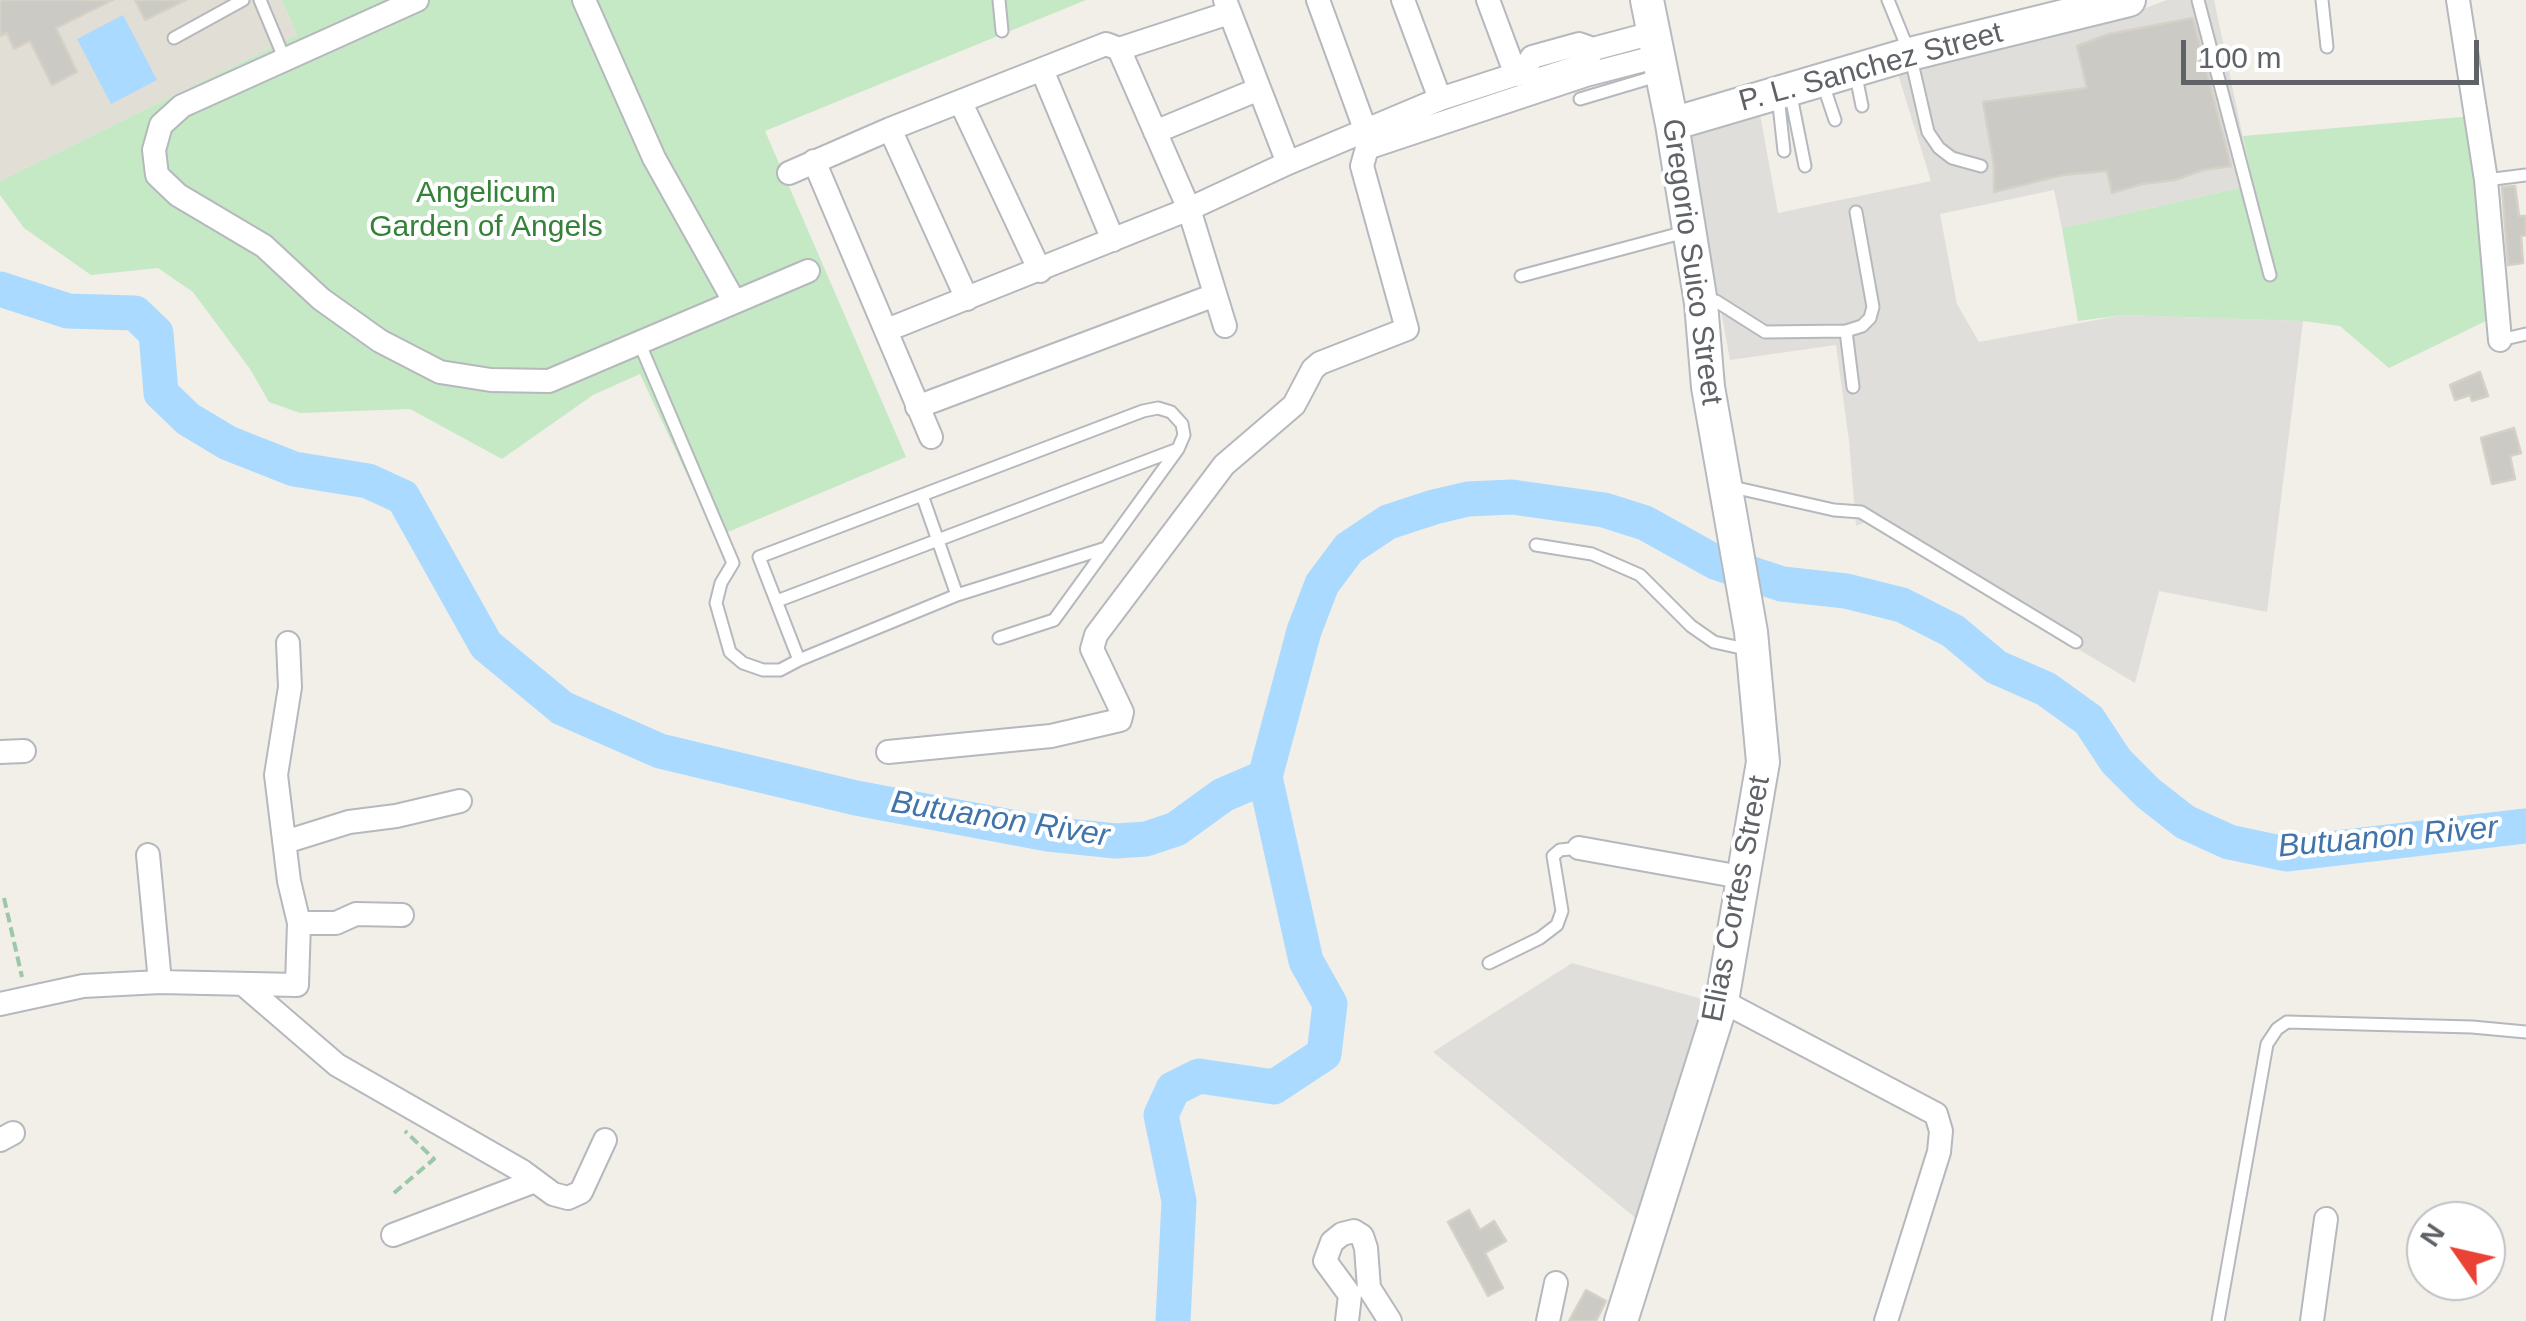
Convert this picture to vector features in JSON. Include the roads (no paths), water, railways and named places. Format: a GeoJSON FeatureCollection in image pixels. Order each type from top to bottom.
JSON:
{"type":"FeatureCollection","features":[{"type":"Feature","properties":{"kind":"street"},"geometry":{"type":"LineString","coordinates":[[417,0],[182,106],[162,125],[154,150],[158,175],[178,196],[264,246],[321,299],[380,342],[440,372],[492,380],[549,381],[808,271]]}},
{"type":"Feature","properties":{"kind":"street"},"geometry":{"type":"LineString","coordinates":[[584,0],[654,158],[734,301]]}},
{"type":"Feature","properties":{"kind":"street"},"geometry":{"type":"LineString","coordinates":[[1318,0],[1366,129]]}},
{"type":"Feature","properties":{"kind":"street"},"geometry":{"type":"LineString","coordinates":[[1403,0],[1440,99]]}},
{"type":"Feature","properties":{"kind":"street"},"geometry":{"type":"LineString","coordinates":[[1488,0],[1520,74],[1534,81],[1584,65],[1593,48],[1656,29]]}},
{"type":"Feature","properties":{"kind":"street"},"geometry":{"type":"LineString","coordinates":[[2458,0],[2486,180],[2500,340]]}},
{"type":"Feature","properties":{"kind":"street","name":"P. L. Sanchez Street"},"geometry":{"type":"LineString","coordinates":[[1672,124],[2061,9],[2124,1]]}},
{"type":"Feature","properties":{"kind":"street"},"geometry":{"type":"LineString","coordinates":[[1118,49],[1227,7],[1288,162]]}},
{"type":"Feature","properties":{"kind":"street"},"geometry":{"type":"LineString","coordinates":[[888,752],[1050,736],[1120,720],[1122,712],[1092,649],[1096,635],[1224,465],[1294,406],[1320,363],[1408,329],[1362,166],[1368,148],[1586,75],[1656,29]]}},
{"type":"Feature","properties":{"kind":"street","name":"Gregorio Suico Street"},"geometry":{"type":"LineString","coordinates":[[1656,29],[1701,303],[1708,388],[1731,526]]}},
{"type":"Feature","properties":{"kind":"street"},"geometry":{"type":"LineString","coordinates":[[788,173],[1106,44],[1118,49],[1189,209],[1225,326]]}},
{"type":"Feature","properties":{"kind":"street"},"geometry":{"type":"LineString","coordinates":[[1042,70],[1113,240]]}},
{"type":"Feature","properties":{"kind":"street"},"geometry":{"type":"LineString","coordinates":[[887,330],[1189,209],[1288,162],[1440,99],[1520,74]]}},
{"type":"Feature","properties":{"kind":"street"},"geometry":{"type":"LineString","coordinates":[[1155,132],[1260,90]]}},
{"type":"Feature","properties":{"kind":"street"},"geometry":{"type":"LineString","coordinates":[[961,102],[1040,271]]}},
{"type":"Feature","properties":{"kind":"street"},"geometry":{"type":"LineString","coordinates":[[890,129],[968,299]]}},
{"type":"Feature","properties":{"kind":"street"},"geometry":{"type":"LineString","coordinates":[[814,161],[931,436]]}},
{"type":"Feature","properties":{"kind":"street"},"geometry":{"type":"LineString","coordinates":[[917,407],[1215,295]]}},
{"type":"Feature","properties":{"kind":"street","name":"Elias Cortes Street"},"geometry":{"type":"LineString","coordinates":[[1621,1321],[1722,1001],[1763,762],[1752,641],[1731,526]]}},
{"type":"Feature","properties":{"kind":"street"},"geometry":{"type":"LineString","coordinates":[[0,1004],[83,986],[160,982],[298,984],[298,923],[276,774],[290,687],[288,644]]}},
{"type":"Feature","properties":{"kind":"street"},"geometry":{"type":"LineString","coordinates":[[0,752],[24,752]]}},
{"type":"Feature","properties":{"kind":"street"},"geometry":{"type":"LineString","coordinates":[[285,842],[349,822],[460,801]]}},
{"type":"Feature","properties":{"kind":"street"},"geometry":{"type":"LineString","coordinates":[[1579,848],[1741,877]]}},
{"type":"Feature","properties":{"kind":"street"},"geometry":{"type":"LineString","coordinates":[[148,855],[160,982]]}},
{"type":"Feature","properties":{"kind":"street"},"geometry":{"type":"LineString","coordinates":[[298,923],[336,923],[356,914],[402,915]]}},
{"type":"Feature","properties":{"kind":"street"},"geometry":{"type":"LineString","coordinates":[[244,984],[337,1065],[553,1194],[568,1198],[581,1192],[605,1140]]}},
{"type":"Feature","properties":{"kind":"street"},"geometry":{"type":"LineString","coordinates":[[1722,1001],[1936,1114],[1941,1131],[1939,1152],[1886,1321]]}},
{"type":"Feature","properties":{"kind":"street"},"geometry":{"type":"LineString","coordinates":[[393,1235],[536,1181]]}},
{"type":"Feature","properties":{"kind":"street"},"geometry":{"type":"LineString","coordinates":[[2312,1321],[2326,1220]]}},
{"type":"Feature","properties":{"kind":"street"},"geometry":{"type":"LineString","coordinates":[[1548,1321],[1556,1283]]}},
{"type":"Feature","properties":{"kind":"street"},"geometry":{"type":"LineString","coordinates":[[1348,1321],[1359,1292],[1390,1321]]}},
{"type":"Feature","properties":{"kind":"lane"},"geometry":{"type":"LineString","coordinates":[[174,38],[243,0]]}},
{"type":"Feature","properties":{"kind":"lane"},"geometry":{"type":"LineString","coordinates":[[260,0],[285,60]]}},
{"type":"Feature","properties":{"kind":"lane"},"geometry":{"type":"LineString","coordinates":[[999,0],[1002,31]]}},
{"type":"Feature","properties":{"kind":"lane"},"geometry":{"type":"LineString","coordinates":[[1888,0],[1910,54],[1928,132],[1952,158],[1981,166]]}},
{"type":"Feature","properties":{"kind":"lane"},"geometry":{"type":"LineString","coordinates":[[2198,0],[2270,274]]}},
{"type":"Feature","properties":{"kind":"lane"},"geometry":{"type":"LineString","coordinates":[[2322,0],[2327,46]]}},
{"type":"Feature","properties":{"kind":"lane"},"geometry":{"type":"LineString","coordinates":[[1580,99],[1656,29]]}},
{"type":"Feature","properties":{"kind":"lane"},"geometry":{"type":"LineString","coordinates":[[1854,70],[1862,106]]}},
{"type":"Feature","properties":{"kind":"lane"},"geometry":{"type":"LineString","coordinates":[[1822,80],[1835,120]]}},
{"type":"Feature","properties":{"kind":"lane"},"geometry":{"type":"LineString","coordinates":[[1783,91],[1784,152]]}},
{"type":"Feature","properties":{"kind":"lane"},"geometry":{"type":"LineString","coordinates":[[1783,91],[1805,166]]}},
{"type":"Feature","properties":{"kind":"lane"},"geometry":{"type":"LineString","coordinates":[[2486,180],[2526,175]]}},
{"type":"Feature","properties":{"kind":"lane"},"geometry":{"type":"LineString","coordinates":[[1701,303],[1716,301],[1765,332],[1846,331],[1862,326],[1873,307],[1856,212]]}},
{"type":"Feature","properties":{"kind":"lane"},"geometry":{"type":"LineString","coordinates":[[1521,276],[1690,231]]}},
{"type":"Feature","properties":{"kind":"lane"},"geometry":{"type":"LineString","coordinates":[[1846,331],[1853,387]]}},
{"type":"Feature","properties":{"kind":"lane"},"geometry":{"type":"LineString","coordinates":[[2500,340],[2526,334]]}},
{"type":"Feature","properties":{"kind":"lane"},"geometry":{"type":"LineString","coordinates":[[639,342],[733,564]]}},
{"type":"Feature","properties":{"kind":"lane"},"geometry":{"type":"LineString","coordinates":[[999,638],[1054,620],[1178,449],[1184,435],[1182,424],[1171,412],[1158,408],[1144,411],[733,564],[721,583],[716,603],[730,652],[744,664],[780,670],[957,595],[1106,548]]}},
{"type":"Feature","properties":{"kind":"lane"},"geometry":{"type":"LineString","coordinates":[[777,601],[1178,449]]}},
{"type":"Feature","properties":{"kind":"lane"},"geometry":{"type":"LineString","coordinates":[[1724,485],[1834,510],[1861,512],[2076,642]]}},
{"type":"Feature","properties":{"kind":"lane"},"geometry":{"type":"LineString","coordinates":[[922,495],[957,595]]}},
{"type":"Feature","properties":{"kind":"lane"},"geometry":{"type":"LineString","coordinates":[[1536,544],[1592,554],[1640,575],[1714,642],[1752,641]]}},
{"type":"Feature","properties":{"kind":"lane"},"geometry":{"type":"LineString","coordinates":[[759,557],[799,660]]}},
{"type":"Feature","properties":{"kind":"lane"},"geometry":{"type":"LineString","coordinates":[[1489,963],[1540,938],[1557,925],[1562,912],[1553,856],[1560,850],[1579,848]]}},
{"type":"Feature","properties":{"kind":"lane"},"geometry":{"type":"LineString","coordinates":[[2218,1321],[2268,1044],[2277,1029],[2287,1022],[2526,1032]]}},
{"type":"Feature","properties":{"kind":"water"},"geometry":{"type":"Polygon","coordinates":[[[123,15],[157,80],[111,104],[77,39],[123,15]]]}},
{"type":"Feature","properties":{"kind":"waterway","name":"Butuanon River"},"geometry":{"type":"LineString","coordinates":[[0,289],[68,311],[135,313],[156,333],[161,393],[188,419],[228,443],[294,469],[368,481],[403,497],[486,645],[562,708],[660,751],[856,798],[1048,834],[1116,841],[1146,839],[1176,829],[1223,795],[1265,777],[1304,631],[1322,584],[1349,548],[1388,522],[1434,507],[1468,499],[1512,497],[1604,510],[1645,523],[1715,562],[1782,584],[1846,591],[1902,605],[1953,631],[1996,667],[2046,689],[2089,720],[2116,761],[2148,793],[2185,822],[2229,842],[2286,854],[2526,826]]}},
{"type":"Feature","properties":{"kind":"waterway"},"geometry":{"type":"LineString","coordinates":[[1173,1321],[1179,1201],[1161,1115],[1173,1089],[1199,1076],[1274,1087],[1324,1054],[1330,1004],[1306,961],[1265,777]]}},
{"type":"Feature","properties":{"kind":"park label","name":"Angelicum Garden of Angels"},"geometry":{"type":"Point","coordinates":[486,211]}}]}
